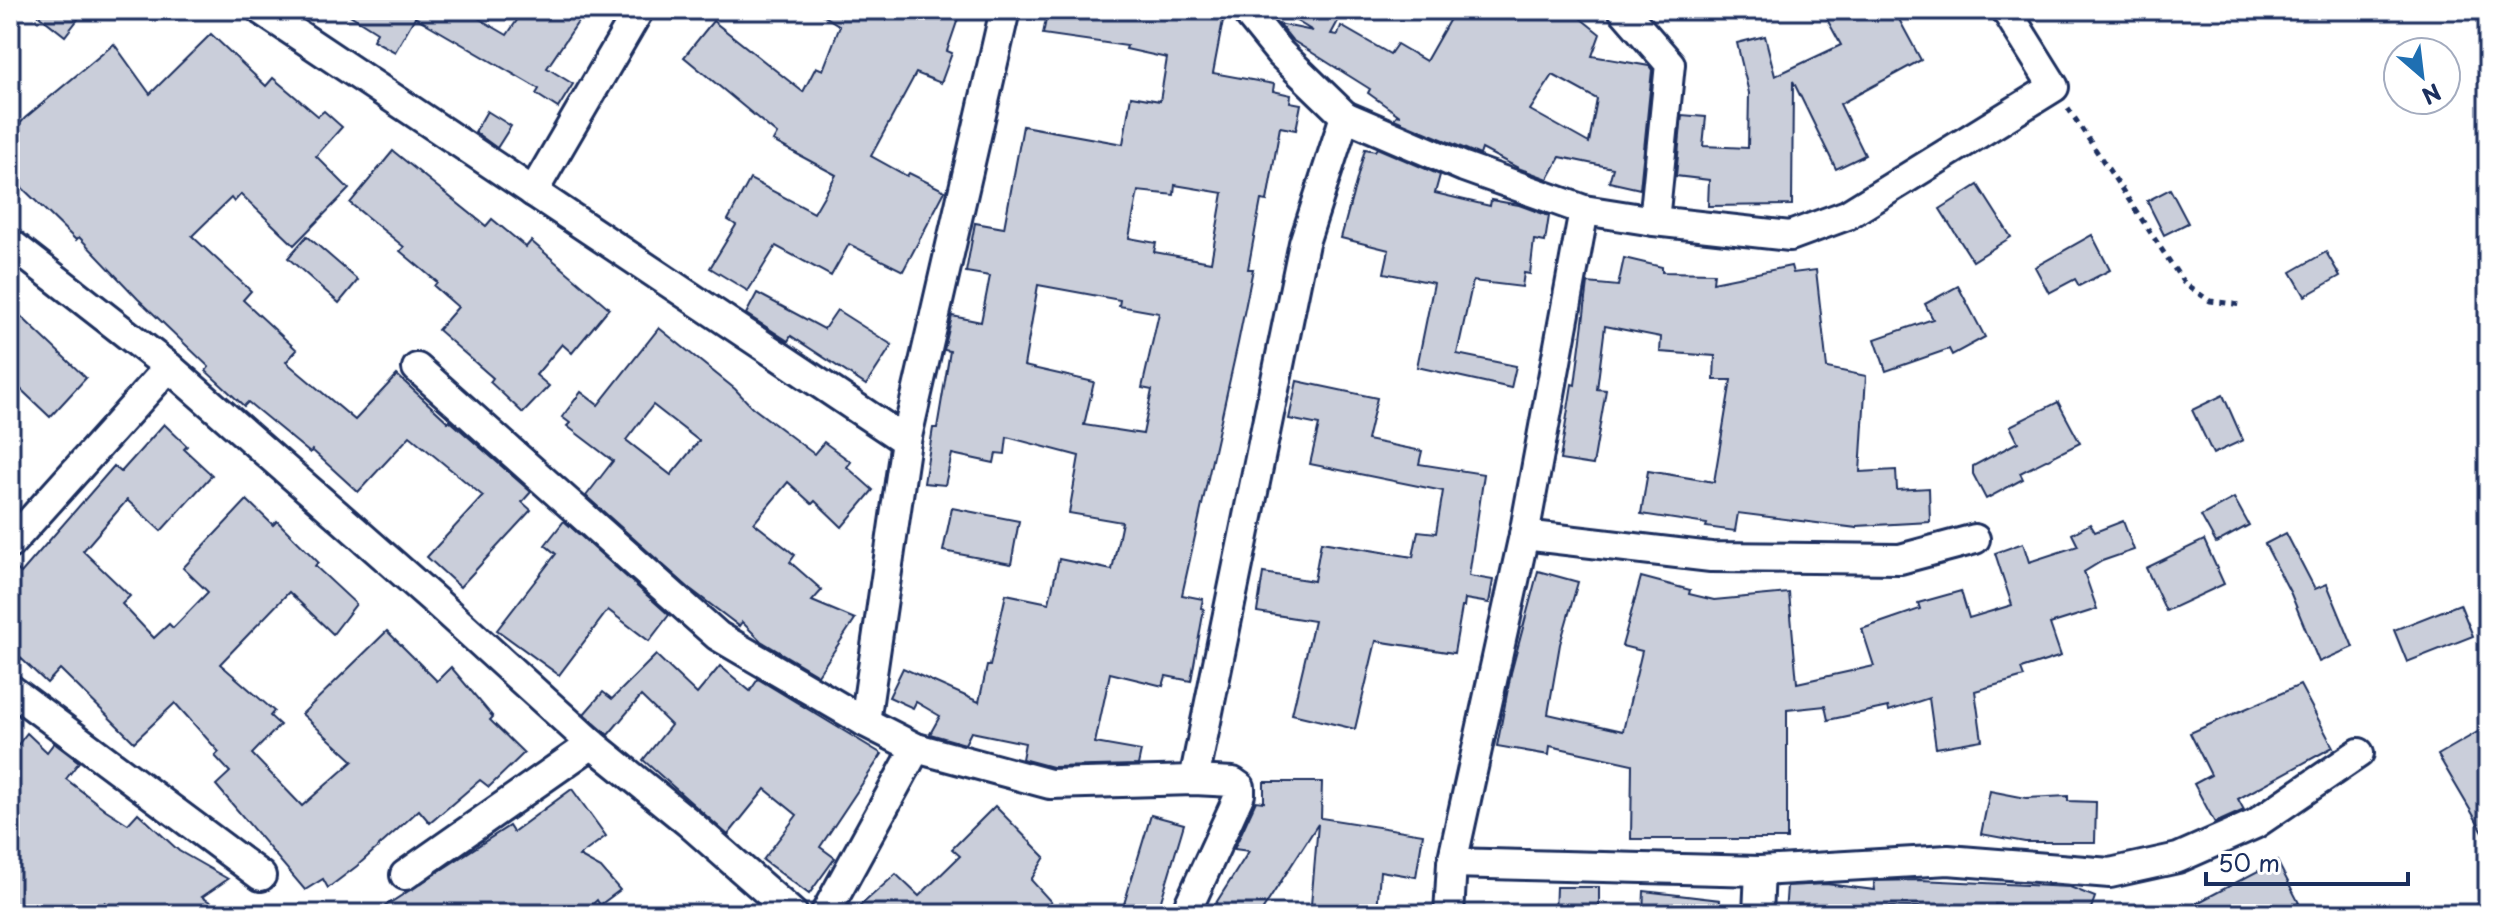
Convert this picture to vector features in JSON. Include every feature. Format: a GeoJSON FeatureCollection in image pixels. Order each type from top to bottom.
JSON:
{"type":"FeatureCollection","features":[{"type":"Feature","properties":{"kind":"street"},"geometry":{"type":"LineString","coordinates":[[533,192],[639,10]]}},
{"type":"Feature","properties":{"kind":"street"},"geometry":{"type":"LineString","coordinates":[[865,722],[906,441],[1005,10]]}},
{"type":"Feature","properties":{"kind":"street"},"geometry":{"type":"LineString","coordinates":[[1623,10],[1670,64],[1654,221]]}},
{"type":"Feature","properties":{"kind":"street"},"geometry":{"type":"LineString","coordinates":[[1246,11],[1280,53],[1345,116],[1464,167],[1584,210],[1790,236],[1847,215],[2054,87],[2006,10]]}},
{"type":"Feature","properties":{"kind":"street"},"geometry":{"type":"LineString","coordinates":[[274,13],[533,192],[650,267],[906,441]]}},
{"type":"Feature","properties":{"kind":"street"},"geometry":{"type":"LineString","coordinates":[[1194,780],[1304,243],[1345,116]]}},
{"type":"Feature","properties":{"kind":"street"},"geometry":{"type":"LineString","coordinates":[[1449,914],[1452,863],[1524,535],[1584,210]]}},
{"type":"Feature","properties":{"kind":"street"},"geometry":{"type":"LineString","coordinates":[[10,243],[169,367],[592,744],[688,822],[793,914]]}},
{"type":"Feature","properties":{"kind":"street"},"geometry":{"type":"LineString","coordinates":[[10,544],[169,367]]}},
{"type":"Feature","properties":{"kind":"street"},"geometry":{"type":"LineString","coordinates":[[417,368],[718,636],[865,722],[916,748],[1050,784],[1194,780],[1233,782],[1240,787],[1240,794],[1185,914]]}},
{"type":"Feature","properties":{"kind":"street"},"geometry":{"type":"LineString","coordinates":[[1524,535],[1711,557],[1774,558],[1900,559],[1975,539]]}},
{"type":"Feature","properties":{"kind":"street"},"geometry":{"type":"LineString","coordinates":[[10,689],[261,876]]}},
{"type":"Feature","properties":{"kind":"street"},"geometry":{"type":"LineString","coordinates":[[405,875],[592,744]]}},
{"type":"Feature","properties":{"kind":"street"},"geometry":{"type":"LineString","coordinates":[[825,914],[916,748]]}},
{"type":"Feature","properties":{"kind":"street"},"geometry":{"type":"LineString","coordinates":[[1452,863],[1760,871],[1948,860],[2110,873],[2178,858],[2255,824],[2359,753]]}},
{"type":"Feature","properties":{"kind":"street"},"geometry":{"type":"LineString","coordinates":[[1758,914],[1760,871]]}},
{"type":"Feature","properties":{"kind":"path"},"geometry":{"type":"LineString","coordinates":[[2054,87],[2184,283],[2210,301],[2241,305]]}},
{"type":"Feature","properties":{"kind":"building"},"geometry":{"type":"Polygon","coordinates":[[[32,10],[85,10],[65,36],[32,10]]]}},
{"type":"Feature","properties":{"kind":"building"},"geometry":{"type":"Polygon","coordinates":[[[342,10],[464,10],[507,35],[524,10],[586,10],[547,68],[573,84],[558,108],[536,94],[539,89],[415,17],[395,52],[373,40],[377,32],[342,10]]]}},
{"type":"Feature","properties":{"kind":"building"},"geometry":{"type":"Polygon","coordinates":[[[815,10],[961,10],[947,51],[952,53],[941,83],[916,73],[871,156],[907,176],[909,173],[945,191],[903,271],[849,244],[831,276],[776,246],[748,291],[710,268],[736,225],[728,220],[750,179],[814,213],[836,175],[773,141],[777,134],[684,57],[713,21],[803,92],[816,67],[823,70],[840,26],[815,10]]]}},
{"type":"Feature","properties":{"kind":"building"},"geometry":{"type":"Polygon","coordinates":[[[1048,10],[1198,10],[1224,15],[1213,73],[1274,84],[1273,91],[1291,95],[1290,102],[1301,104],[1296,130],[1280,127],[1267,201],[1261,200],[1248,269],[1253,269],[1182,595],[1203,599],[1201,608],[1204,609],[1191,681],[1166,676],[1163,686],[1110,673],[1095,743],[1141,751],[1138,765],[1052,767],[1022,759],[1025,743],[971,732],[965,744],[930,734],[940,716],[916,702],[913,708],[889,697],[903,668],[979,702],[1006,594],[1049,603],[1059,559],[1112,570],[1122,522],[1069,513],[1079,456],[1007,437],[1005,454],[996,453],[994,463],[952,454],[945,485],[924,483],[950,351],[944,350],[952,316],[981,322],[990,276],[966,272],[975,223],[1004,228],[1023,126],[1123,144],[1131,96],[1160,101],[1167,58],[1126,49],[1127,46],[1043,34],[1048,10]],[[1175,185],[1174,195],[1138,191],[1129,238],[1156,243],[1154,252],[1211,262],[1223,193],[1175,185]],[[1038,285],[1024,366],[1094,382],[1084,425],[1143,434],[1152,390],[1142,388],[1159,313],[1119,306],[1120,300],[1038,285]]]}},
{"type":"Feature","properties":{"kind":"building"},"geometry":{"type":"Polygon","coordinates":[[[1278,10],[1344,10],[1331,34],[1338,35],[1341,26],[1390,54],[1397,44],[1426,61],[1455,10],[1570,10],[1600,34],[1592,56],[1649,66],[1652,70],[1640,189],[1609,182],[1613,168],[1560,157],[1548,179],[1518,168],[1482,149],[1480,155],[1394,119],[1400,116],[1368,93],[1370,89],[1292,40],[1279,24],[1313,31],[1278,10]],[[1553,75],[1530,110],[1589,143],[1597,99],[1553,75]]]}},
{"type":"Feature","properties":{"kind":"building"},"geometry":{"type":"Polygon","coordinates":[[[1822,10],[1894,10],[1921,60],[1840,104],[1865,155],[1836,169],[1793,81],[1792,205],[1708,206],[1709,180],[1676,176],[1682,115],[1706,117],[1703,146],[1748,148],[1749,93],[1737,43],[1765,36],[1775,76],[1841,45],[1822,10]]]}},
{"type":"Feature","properties":{"kind":"building"},"geometry":{"type":"Polygon","coordinates":[[[211,34],[266,86],[273,78],[318,116],[324,111],[342,127],[316,156],[349,189],[294,245],[241,194],[234,202],[231,198],[192,236],[251,291],[243,300],[297,350],[286,362],[355,420],[397,375],[531,492],[522,502],[531,510],[460,587],[427,557],[483,496],[410,436],[358,492],[312,450],[310,453],[248,402],[244,406],[206,371],[209,367],[79,237],[76,240],[10,176],[10,135],[25,118],[114,44],[150,94],[211,34]]]}},
{"type":"Feature","properties":{"kind":"building"},"geometry":{"type":"Polygon","coordinates":[[[487,111],[511,126],[497,148],[475,132],[487,111]]]}},
{"type":"Feature","properties":{"kind":"building"},"geometry":{"type":"Polygon","coordinates":[[[1377,148],[1440,175],[1435,193],[1490,206],[1491,200],[1519,205],[1549,216],[1545,242],[1534,240],[1530,274],[1524,273],[1522,287],[1473,281],[1457,354],[1516,366],[1511,388],[1417,367],[1434,283],[1384,273],[1389,250],[1341,238],[1365,149],[1375,151],[1377,148]]]}},
{"type":"Feature","properties":{"kind":"building"},"geometry":{"type":"Polygon","coordinates":[[[393,151],[486,226],[492,219],[526,247],[531,241],[609,308],[572,353],[562,344],[536,375],[549,386],[523,413],[490,382],[493,378],[438,330],[458,307],[434,286],[437,282],[400,251],[404,247],[350,203],[393,151]]]}},
{"type":"Feature","properties":{"kind":"building"},"geometry":{"type":"Polygon","coordinates":[[[1978,185],[2011,237],[1973,261],[1940,209],[1978,185]]]}},
{"type":"Feature","properties":{"kind":"building"},"geometry":{"type":"Polygon","coordinates":[[[2170,189],[2188,223],[2164,235],[2147,201],[2170,189]]]}},
{"type":"Feature","properties":{"kind":"building"},"geometry":{"type":"Polygon","coordinates":[[[2092,235],[2110,270],[2079,286],[2075,279],[2049,293],[2035,267],[2092,235]]]}},
{"type":"Feature","properties":{"kind":"building"},"geometry":{"type":"Polygon","coordinates":[[[307,236],[358,280],[339,303],[288,258],[307,236]]]}},
{"type":"Feature","properties":{"kind":"building"},"geometry":{"type":"Polygon","coordinates":[[[2326,252],[2340,276],[2305,296],[2291,272],[2326,252]]]}},
{"type":"Feature","properties":{"kind":"building"},"geometry":{"type":"Polygon","coordinates":[[[1624,258],[1662,267],[1662,272],[1714,273],[1713,282],[1791,266],[1793,273],[1816,270],[1827,368],[1866,376],[1860,472],[1896,470],[1897,490],[1929,488],[1930,522],[1857,528],[1738,513],[1735,531],[1641,514],[1648,471],[1714,482],[1731,380],[1714,380],[1715,356],[1660,352],[1661,337],[1605,326],[1597,389],[1606,390],[1593,465],[1560,460],[1572,384],[1575,385],[1588,283],[1618,286],[1624,258]]]}},
{"type":"Feature","properties":{"kind":"building"},"geometry":{"type":"Polygon","coordinates":[[[1958,286],[1985,337],[1952,355],[1949,349],[1886,371],[1875,339],[1933,319],[1925,304],[1958,286]]]}},
{"type":"Feature","properties":{"kind":"building"},"geometry":{"type":"Polygon","coordinates":[[[757,293],[824,329],[837,310],[892,345],[866,385],[791,336],[788,341],[746,314],[757,293]]]}},
{"type":"Feature","properties":{"kind":"building"},"geometry":{"type":"Polygon","coordinates":[[[10,306],[86,378],[50,417],[10,379],[10,306]]]}},
{"type":"Feature","properties":{"kind":"building"},"geometry":{"type":"Polygon","coordinates":[[[659,328],[735,389],[752,407],[814,454],[824,442],[851,462],[847,467],[873,490],[842,527],[815,501],[812,504],[788,482],[754,523],[795,555],[790,562],[822,590],[812,601],[855,619],[818,675],[761,641],[742,622],[739,626],[689,588],[586,496],[613,461],[567,426],[570,423],[562,417],[581,392],[598,405],[659,328]],[[653,405],[626,440],[671,475],[699,441],[653,405]]]}},
{"type":"Feature","properties":{"kind":"building"},"geometry":{"type":"Polygon","coordinates":[[[1297,381],[1377,398],[1367,440],[1422,451],[1419,464],[1484,474],[1469,576],[1493,580],[1489,603],[1465,599],[1454,653],[1376,641],[1355,729],[1292,714],[1314,621],[1257,612],[1263,573],[1314,581],[1321,542],[1413,557],[1418,531],[1436,533],[1443,491],[1310,464],[1319,425],[1289,419],[1297,381]]]}},
{"type":"Feature","properties":{"kind":"building"},"geometry":{"type":"Polygon","coordinates":[[[2223,395],[2243,440],[2213,454],[2192,410],[2223,395]]]}},
{"type":"Feature","properties":{"kind":"building"},"geometry":{"type":"Polygon","coordinates":[[[2058,402],[2080,443],[2020,473],[2023,479],[1986,499],[1973,474],[1973,466],[2018,442],[2010,426],[2058,402]]]}},
{"type":"Feature","properties":{"kind":"building"},"geometry":{"type":"Polygon","coordinates":[[[164,424],[187,446],[184,449],[212,475],[161,531],[127,500],[83,551],[130,596],[122,604],[154,638],[169,624],[173,628],[208,592],[183,568],[247,500],[273,525],[277,521],[318,562],[315,566],[356,604],[333,634],[289,592],[220,664],[274,711],[270,716],[280,725],[252,754],[302,806],[353,761],[302,714],[387,631],[437,681],[451,667],[493,717],[490,720],[524,753],[489,787],[480,780],[430,823],[419,810],[328,888],[323,879],[305,890],[216,785],[230,772],[215,756],[219,752],[175,703],[134,742],[60,669],[47,683],[10,648],[10,563],[21,573],[114,466],[121,472],[164,424]]]}},
{"type":"Feature","properties":{"kind":"building"},"geometry":{"type":"Polygon","coordinates":[[[2234,498],[2249,525],[2216,543],[2201,516],[2234,498]]]}},
{"type":"Feature","properties":{"kind":"building"},"geometry":{"type":"Polygon","coordinates":[[[952,508],[1019,521],[1011,564],[943,551],[952,508]]]}},
{"type":"Feature","properties":{"kind":"building"},"geometry":{"type":"Polygon","coordinates":[[[564,521],[669,615],[649,641],[608,610],[559,675],[497,630],[556,554],[545,545],[564,521]]]}},
{"type":"Feature","properties":{"kind":"building"},"geometry":{"type":"Polygon","coordinates":[[[2123,521],[2134,550],[2102,561],[2084,572],[2097,609],[2050,624],[2061,656],[2021,669],[2024,677],[1975,691],[1982,740],[1936,748],[1929,698],[1889,711],[1888,707],[1828,720],[1825,706],[1787,710],[1787,839],[1631,839],[1632,764],[1550,746],[1549,755],[1497,746],[1511,673],[1538,571],[1578,582],[1560,644],[1548,714],[1623,731],[1642,651],[1622,646],[1641,577],[1714,600],[1789,593],[1797,683],[1874,666],[1862,629],[1920,609],[1918,603],[1961,591],[1969,618],[2012,605],[1995,553],[2023,543],[2029,562],[2078,546],[2072,534],[2090,524],[2095,532],[2123,521]]]}},
{"type":"Feature","properties":{"kind":"building"},"geometry":{"type":"Polygon","coordinates":[[[2286,533],[2315,589],[2327,584],[2353,647],[2319,662],[2291,594],[2265,544],[2286,533]]]}},
{"type":"Feature","properties":{"kind":"building"},"geometry":{"type":"Polygon","coordinates":[[[2204,540],[2224,584],[2166,611],[2146,568],[2204,540]]]}},
{"type":"Feature","properties":{"kind":"building"},"geometry":{"type":"Polygon","coordinates":[[[2460,604],[2473,636],[2407,662],[2394,630],[2460,604]]]}},
{"type":"Feature","properties":{"kind":"building"},"geometry":{"type":"Polygon","coordinates":[[[656,655],[697,694],[720,666],[750,691],[758,679],[882,754],[820,847],[835,858],[809,894],[763,860],[797,815],[765,789],[728,835],[643,760],[671,725],[641,696],[608,735],[584,714],[603,692],[612,699],[656,655]]]}},
{"type":"Feature","properties":{"kind":"building"},"geometry":{"type":"Polygon","coordinates":[[[2300,685],[2333,747],[2238,799],[2244,810],[2215,823],[2194,784],[2211,775],[2190,733],[2300,685]]]}},
{"type":"Feature","properties":{"kind":"building"},"geometry":{"type":"Polygon","coordinates":[[[2488,726],[2488,840],[2438,755],[2488,726]]]}},
{"type":"Feature","properties":{"kind":"building"},"geometry":{"type":"Polygon","coordinates":[[[27,733],[47,752],[54,743],[79,762],[66,779],[106,810],[128,824],[138,813],[179,851],[228,879],[202,897],[229,914],[120,914],[105,902],[97,914],[10,914],[10,755],[27,733]]]}},
{"type":"Feature","properties":{"kind":"building"},"geometry":{"type":"Polygon","coordinates":[[[1264,782],[1322,782],[1321,818],[1423,834],[1416,877],[1380,871],[1377,912],[1311,905],[1318,824],[1260,914],[1209,914],[1249,851],[1234,849],[1256,801],[1264,802],[1264,782]]]}},
{"type":"Feature","properties":{"kind":"building"},"geometry":{"type":"Polygon","coordinates":[[[572,789],[606,836],[579,856],[601,868],[620,890],[600,905],[597,900],[582,914],[373,914],[509,826],[513,832],[572,789]]]}},
{"type":"Feature","properties":{"kind":"building"},"geometry":{"type":"Polygon","coordinates":[[[1990,791],[2026,798],[2068,796],[2068,801],[2096,802],[2095,842],[2025,842],[1981,834],[1990,791]]]}},
{"type":"Feature","properties":{"kind":"building"},"geometry":{"type":"Polygon","coordinates":[[[995,806],[1045,857],[1031,880],[1062,914],[851,914],[896,874],[919,896],[960,856],[952,849],[995,806]]]}},
{"type":"Feature","properties":{"kind":"building"},"geometry":{"type":"Polygon","coordinates":[[[1151,815],[1184,824],[1157,914],[1121,914],[1151,815]]]}},
{"type":"Feature","properties":{"kind":"building"},"geometry":{"type":"Polygon","coordinates":[[[2277,861],[2299,903],[2279,914],[2176,914],[2277,861]]]}},
{"type":"Feature","properties":{"kind":"building"},"geometry":{"type":"Polygon","coordinates":[[[1920,880],[2070,887],[2095,897],[2089,914],[1995,904],[1995,908],[1834,906],[1833,914],[1785,914],[1787,886],[1826,884],[1875,890],[1874,881],[1920,880]]]}},
{"type":"Feature","properties":{"kind":"building"},"geometry":{"type":"Polygon","coordinates":[[[1556,887],[1599,887],[1599,914],[1555,914],[1556,887]]]}},
{"type":"Feature","properties":{"kind":"building"},"geometry":{"type":"Polygon","coordinates":[[[1644,891],[1720,900],[1719,914],[1643,914],[1644,891]]]}}]}
